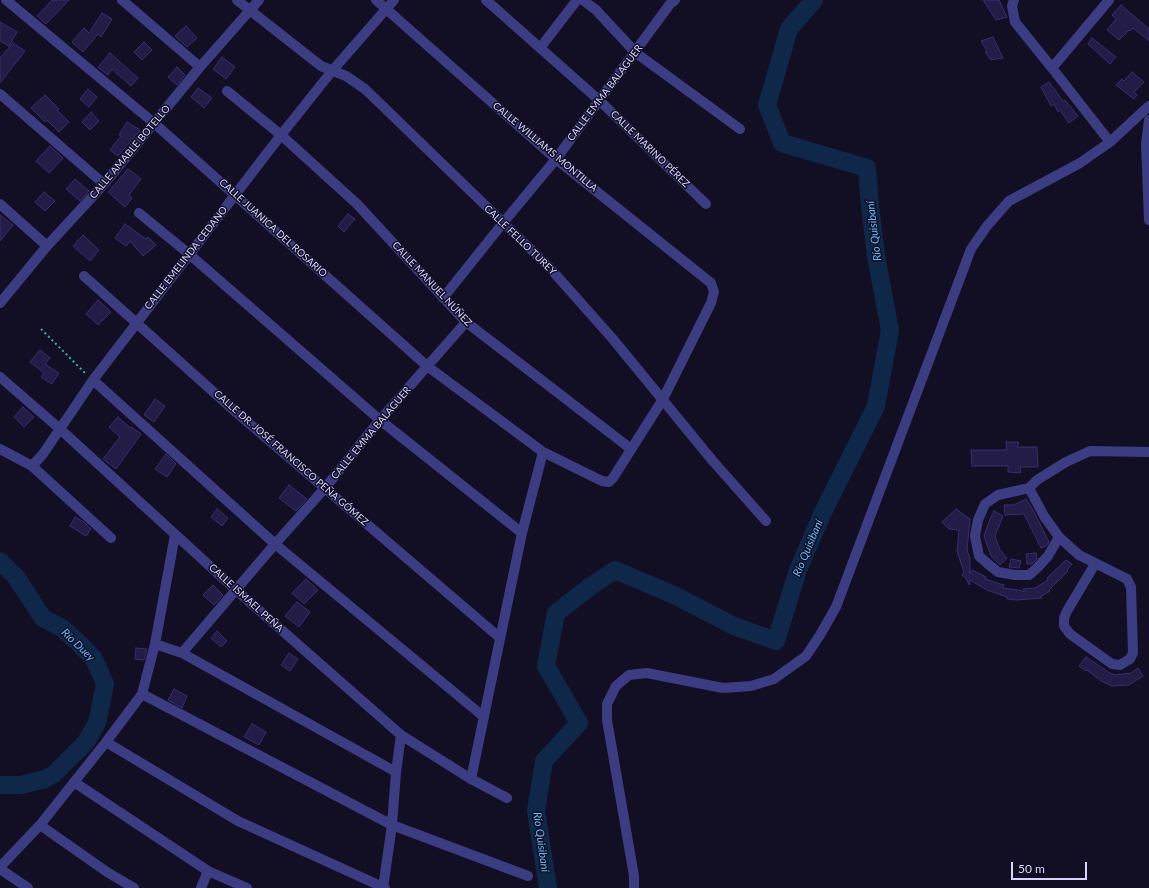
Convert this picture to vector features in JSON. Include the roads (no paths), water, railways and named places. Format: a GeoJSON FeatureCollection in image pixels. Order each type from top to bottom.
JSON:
{"type":"FeatureCollection","features":[{"type":"Feature","properties":{"kind":"street","name":"CALLE JUANICA DEL ROSARIO"},"geometry":{"type":"LineString","coordinates":[[6,0],[154,123],[427,366],[543,452],[602,481],[609,482],[631,449]]}},
{"type":"Feature","properties":{"kind":"street"},"geometry":{"type":"LineString","coordinates":[[122,0],[200,68]]}},
{"type":"Feature","properties":{"kind":"street","name":"CALLE FELLO TUREY"},"geometry":{"type":"LineString","coordinates":[[237,0],[321,66],[346,76],[365,89],[549,267],[612,338],[712,460],[766,521]]}},
{"type":"Feature","properties":{"kind":"street","name":"CALLE AMABLE BOTELLO"},"geometry":{"type":"LineString","coordinates":[[1,300],[47,246],[104,184],[200,68],[259,0]]}},
{"type":"Feature","properties":{"kind":"street","name":"CALLE WILLIAMS MONTILLA"},"geometry":{"type":"LineString","coordinates":[[376,0],[556,159],[711,283],[714,292],[711,303],[663,399]]}},
{"type":"Feature","properties":{"kind":"street","name":"CALLE EMELINDA CEDANO"},"geometry":{"type":"LineString","coordinates":[[32,466],[43,454],[93,380],[281,135],[332,71],[394,0]]}},
{"type":"Feature","properties":{"kind":"street","name":"CALLE MARINO PÉREZ"},"geometry":{"type":"LineString","coordinates":[[486,0],[600,101],[706,204]]}},
{"type":"Feature","properties":{"kind":"street"},"geometry":{"type":"LineString","coordinates":[[540,48],[577,0]]}},
{"type":"Feature","properties":{"kind":"street"},"geometry":{"type":"LineString","coordinates":[[583,0],[596,10],[636,53],[740,129]]}},
{"type":"Feature","properties":{"kind":"street","name":"CALLE EMMA BALAGUER"},"geometry":{"type":"LineString","coordinates":[[443,298],[502,223],[556,159],[636,53],[670,4],[675,0]]}},
{"type":"Feature","properties":{"kind":"street"},"geometry":{"type":"LineString","coordinates":[[1014,0],[1012,6],[1015,22],[1110,142]]}},
{"type":"Feature","properties":{"kind":"street"},"geometry":{"type":"LineString","coordinates":[[1052,68],[1109,0]]}},
{"type":"Feature","properties":{"kind":"street","name":"CALLE MANUEL NÚÑEZ"},"geometry":{"type":"LineString","coordinates":[[227,91],[281,135],[357,204],[466,322],[631,449]]}},
{"type":"Feature","properties":{"kind":"street"},"geometry":{"type":"LineString","coordinates":[[0,94],[104,184]]}},
{"type":"Feature","properties":{"kind":"street"},"geometry":{"type":"LineString","coordinates":[[634,888],[634,876],[607,720],[607,704],[616,686],[629,675],[647,673],[724,688],[751,686],[774,679],[806,656],[836,607],[971,249],[987,226],[1009,201],[1080,163],[1110,142],[1149,106]]}},
{"type":"Feature","properties":{"kind":"street"},"geometry":{"type":"LineString","coordinates":[[1149,120],[1146,144],[1149,220]]}},
{"type":"Feature","properties":{"kind":"street"},"geometry":{"type":"LineString","coordinates":[[0,204],[47,246]]}},
{"type":"Feature","properties":{"kind":"street"},"geometry":{"type":"LineString","coordinates":[[139,213],[189,254],[380,420],[522,533]]}},
{"type":"Feature","properties":{"kind":"street","name":"CALLE DR. JOSÉ FRANCISCO PEÑA GÓMEZ"},"geometry":{"type":"LineString","coordinates":[[84,276],[237,413],[500,638]]}},
{"type":"Feature","properties":{"kind":"street","name":"CALLE EMMA BALAGUER"},"geometry":{"type":"LineString","coordinates":[[182,653],[325,488],[380,420],[466,322]]}},
{"type":"Feature","properties":{"kind":"street","name":"CALLE ISMAEL PEÑA"},"geometry":{"type":"LineString","coordinates":[[0,377],[60,429],[236,590],[401,735],[471,780],[507,798]]}},
{"type":"Feature","properties":{"kind":"street"},"geometry":{"type":"LineString","coordinates":[[93,380],[275,544],[484,717]]}},
{"type":"Feature","properties":{"kind":"street"},"geometry":{"type":"LineString","coordinates":[[631,449],[663,399]]}},
{"type":"Feature","properties":{"kind":"street"},"geometry":{"type":"LineString","coordinates":[[0,448],[32,466],[111,538]]}},
{"type":"Feature","properties":{"kind":"street"},"geometry":{"type":"LineString","coordinates":[[1059,537],[1048,556],[1029,575],[1015,575],[998,572],[979,556],[974,536],[978,520],[985,504],[998,495],[1029,488],[1037,480],[1066,462],[1090,451],[1149,452]]}},
{"type":"Feature","properties":{"kind":"street"},"geometry":{"type":"LineString","coordinates":[[471,780],[522,533],[543,452]]}},
{"type":"Feature","properties":{"kind":"street"},"geometry":{"type":"LineString","coordinates":[[1029,488],[1044,516],[1059,537],[1079,555],[1127,579],[1131,587],[1133,653],[1130,659],[1120,664],[1112,664],[1070,634],[1064,626],[1064,618],[1067,611],[1095,564]]}},
{"type":"Feature","properties":{"kind":"street"},"geometry":{"type":"LineString","coordinates":[[28,888],[0,868],[40,825],[142,694],[155,644],[175,535]]}},
{"type":"Feature","properties":{"kind":"street"},"geometry":{"type":"LineString","coordinates":[[155,644],[182,653],[396,772]]}},
{"type":"Feature","properties":{"kind":"street"},"geometry":{"type":"LineString","coordinates":[[142,694],[392,825],[528,876]]}},
{"type":"Feature","properties":{"kind":"street"},"geometry":{"type":"LineString","coordinates":[[106,742],[238,821],[384,888],[401,735]]}},
{"type":"Feature","properties":{"kind":"street"},"geometry":{"type":"LineString","coordinates":[[74,782],[208,871],[247,888]]}},
{"type":"Feature","properties":{"kind":"street"},"geometry":{"type":"LineString","coordinates":[[40,825],[107,872],[134,888]]}},
{"type":"Feature","properties":{"kind":"street"},"geometry":{"type":"LineString","coordinates":[[201,888],[208,871]]}},
{"type":"Feature","properties":{"kind":"waterway","name":"Río Quisibaní"},"geometry":{"type":"LineString","coordinates":[[548,888],[536,811],[544,761],[579,723],[546,666],[556,613],[591,586],[615,570],[674,595],[734,626],[776,641],[798,570],[824,510],[876,406],[890,330],[876,256],[867,168],[782,143],[767,105],[789,29],[814,0]]}},
{"type":"Feature","properties":{"kind":"waterway","name":"Río Duey"},"geometry":{"type":"LineString","coordinates":[[0,561],[16,577],[43,618],[62,628],[94,659],[105,684],[97,723],[86,742],[54,774],[45,779],[21,785],[0,785]]}}]}
